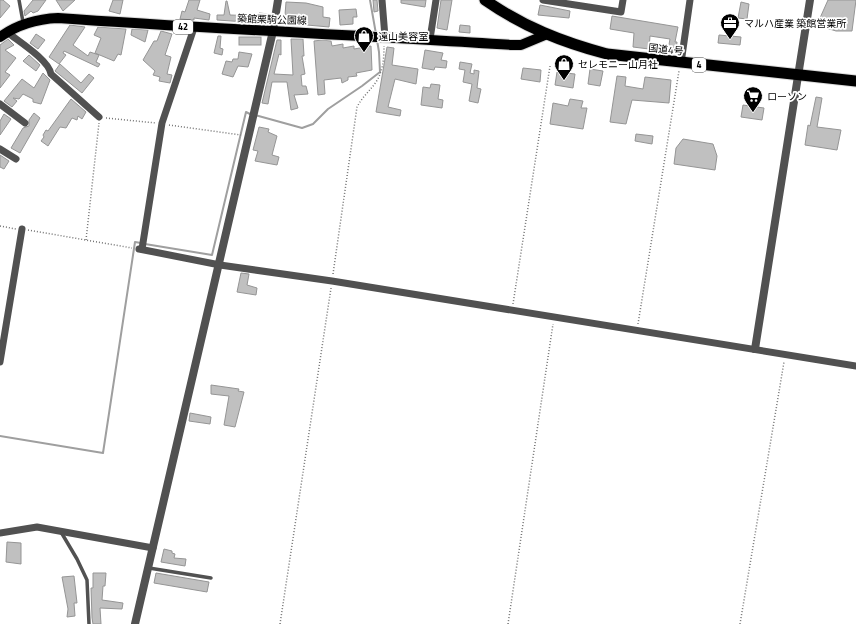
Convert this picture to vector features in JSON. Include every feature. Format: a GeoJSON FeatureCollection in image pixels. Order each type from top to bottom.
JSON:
{"type":"FeatureCollection","features":[{"type":"Feature","properties":{"kind":"highway","name":"国道4号"},"geometry":{"type":"LineString","coordinates":[[485,0],[510,16],[545,35],[607,54],[856,81]]}},
{"type":"Feature","properties":{"kind":"main road","name":"築館栗駒公園線"},"geometry":{"type":"LineString","coordinates":[[3,35],[23,24],[38,20],[58,18],[194,28],[379,36],[513,45],[521,45],[545,35]]}},
{"type":"Feature","properties":{"kind":"street"},"geometry":{"type":"LineString","coordinates":[[135,624],[220,265],[273,31],[278,0]]}},
{"type":"Feature","properties":{"kind":"street"},"geometry":{"type":"LineString","coordinates":[[379,36],[382,0]]}},
{"type":"Feature","properties":{"kind":"street"},"geometry":{"type":"LineString","coordinates":[[430,40],[436,0]]}},
{"type":"Feature","properties":{"kind":"street"},"geometry":{"type":"LineString","coordinates":[[543,0],[621,12],[623,0]]}},
{"type":"Feature","properties":{"kind":"street"},"geometry":{"type":"LineString","coordinates":[[680,63],[690,0]]}},
{"type":"Feature","properties":{"kind":"street"},"geometry":{"type":"LineString","coordinates":[[755,349],[810,0]]}},
{"type":"Feature","properties":{"kind":"street"},"geometry":{"type":"LineString","coordinates":[[194,28],[162,124],[144,239],[141,249],[220,265],[637,329],[856,366]]}},
{"type":"Feature","properties":{"kind":"street"},"geometry":{"type":"LineString","coordinates":[[3,35],[40,58],[50,68],[51,74],[99,117]]}},
{"type":"Feature","properties":{"kind":"street"},"geometry":{"type":"LineString","coordinates":[[0,104],[25,123]]}},
{"type":"Feature","properties":{"kind":"street"},"geometry":{"type":"LineString","coordinates":[[0,149],[16,159]]}},
{"type":"Feature","properties":{"kind":"street"},"geometry":{"type":"LineString","coordinates":[[0,362],[22,229]]}},
{"type":"Feature","properties":{"kind":"street"},"geometry":{"type":"LineString","coordinates":[[0,532],[37,527],[153,548]]}},
{"type":"Feature","properties":{"kind":"lane"},"geometry":{"type":"LineString","coordinates":[[19,0],[23,24]]}},
{"type":"Feature","properties":{"kind":"lane"},"geometry":{"type":"LineString","coordinates":[[61,532],[77,558],[87,580],[89,624]]}},
{"type":"Feature","properties":{"kind":"lane"},"geometry":{"type":"LineString","coordinates":[[148,568],[211,578]]}},
{"type":"Feature","properties":{"kind":"path"},"geometry":{"type":"LineString","coordinates":[[280,624],[357,107],[361,98],[375,83],[382,70],[379,36]]}},
{"type":"Feature","properties":{"kind":"path"},"geometry":{"type":"LineString","coordinates":[[637,329],[680,63]]}},
{"type":"Feature","properties":{"kind":"path"},"geometry":{"type":"LineString","coordinates":[[512,310],[550,66]]}},
{"type":"Feature","properties":{"kind":"path"},"geometry":{"type":"LineString","coordinates":[[86,240],[99,117]]}},
{"type":"Feature","properties":{"kind":"path"},"geometry":{"type":"LineString","coordinates":[[235,135],[245,135]]}},
{"type":"Feature","properties":{"kind":"path"},"geometry":{"type":"LineString","coordinates":[[0,226],[130,248]]}},
{"type":"Feature","properties":{"kind":"path"},"geometry":{"type":"LineString","coordinates":[[508,624],[554,316]]}},
{"type":"Feature","properties":{"kind":"path"},"geometry":{"type":"LineString","coordinates":[[740,624],[785,354]]}},
{"type":"Feature","properties":{"kind":"building"},"geometry":{"type":"Polygon","coordinates":[[[0,0],[3,0],[10,6],[0,18],[0,0]]]}},
{"type":"Feature","properties":{"kind":"building"},"geometry":{"type":"Polygon","coordinates":[[[33,0],[46,0],[38,11],[33,13],[31,11],[25,16],[24,11],[33,0]]]}},
{"type":"Feature","properties":{"kind":"building"},"geometry":{"type":"Polygon","coordinates":[[[56,0],[75,0],[63,11],[56,0]]]}},
{"type":"Feature","properties":{"kind":"building"},"geometry":{"type":"Polygon","coordinates":[[[113,0],[123,0],[120,14],[109,11],[113,0]]]}},
{"type":"Feature","properties":{"kind":"building"},"geometry":{"type":"Polygon","coordinates":[[[189,0],[200,0],[197,10],[210,14],[209,20],[194,18],[194,20],[180,19],[182,11],[185,12],[189,0]]]}},
{"type":"Feature","properties":{"kind":"building"},"geometry":{"type":"Polygon","coordinates":[[[373,0],[377,0],[378,11],[374,12],[373,0]]]}},
{"type":"Feature","properties":{"kind":"building"},"geometry":{"type":"Polygon","coordinates":[[[401,0],[426,0],[425,7],[401,3],[401,0]]]}},
{"type":"Feature","properties":{"kind":"building"},"geometry":{"type":"Polygon","coordinates":[[[441,0],[452,0],[447,30],[437,28],[441,0]]]}},
{"type":"Feature","properties":{"kind":"building"},"geometry":{"type":"Polygon","coordinates":[[[828,0],[856,0],[852,31],[836,31],[823,27],[820,18],[828,0]]]}},
{"type":"Feature","properties":{"kind":"building"},"geometry":{"type":"Polygon","coordinates":[[[226,1],[230,15],[258,16],[259,13],[269,14],[269,21],[262,21],[261,23],[217,20],[217,15],[224,15],[226,1]]]}},
{"type":"Feature","properties":{"kind":"building"},"geometry":{"type":"Polygon","coordinates":[[[286,2],[306,3],[323,7],[323,17],[330,18],[329,27],[307,25],[290,20],[288,14],[285,15],[286,2]]]}},
{"type":"Feature","properties":{"kind":"building"},"geometry":{"type":"Polygon","coordinates":[[[741,2],[749,4],[747,19],[738,18],[741,2]]]}},
{"type":"Feature","properties":{"kind":"building"},"geometry":{"type":"Polygon","coordinates":[[[540,5],[570,11],[569,18],[538,15],[540,5]]]}},
{"type":"Feature","properties":{"kind":"building"},"geometry":{"type":"Polygon","coordinates":[[[356,9],[357,17],[353,17],[353,24],[340,25],[339,10],[356,9]]]}},
{"type":"Feature","properties":{"kind":"building"},"geometry":{"type":"Polygon","coordinates":[[[612,16],[678,27],[675,42],[677,42],[676,51],[668,50],[670,39],[650,36],[649,49],[633,47],[634,33],[610,29],[612,16]]]}},
{"type":"Feature","properties":{"kind":"building"},"geometry":{"type":"Polygon","coordinates":[[[70,25],[85,27],[73,45],[88,56],[90,52],[99,55],[96,62],[100,64],[98,67],[64,51],[63,53],[66,55],[59,64],[49,57],[70,25]]]}},
{"type":"Feature","properties":{"kind":"building"},"geometry":{"type":"Polygon","coordinates":[[[460,25],[470,26],[470,33],[459,32],[460,25]]]}},
{"type":"Feature","properties":{"kind":"building"},"geometry":{"type":"Polygon","coordinates":[[[98,27],[126,29],[121,55],[118,54],[114,61],[95,53],[101,38],[94,35],[98,27]]]}},
{"type":"Feature","properties":{"kind":"building"},"geometry":{"type":"Polygon","coordinates":[[[132,29],[148,30],[145,42],[131,35],[132,29]]]}},
{"type":"Feature","properties":{"kind":"building"},"geometry":{"type":"Polygon","coordinates":[[[161,31],[172,34],[165,55],[171,57],[167,74],[172,75],[170,83],[159,81],[160,77],[153,75],[155,71],[143,60],[154,41],[157,41],[161,31]]]}},
{"type":"Feature","properties":{"kind":"building"},"geometry":{"type":"Polygon","coordinates":[[[36,34],[45,40],[38,49],[30,43],[36,34]]]}},
{"type":"Feature","properties":{"kind":"building"},"geometry":{"type":"Polygon","coordinates":[[[719,35],[741,37],[740,45],[718,43],[719,35]]]}},
{"type":"Feature","properties":{"kind":"building"},"geometry":{"type":"Polygon","coordinates":[[[218,36],[221,36],[220,48],[223,49],[222,55],[214,53],[218,36]]]}},
{"type":"Feature","properties":{"kind":"building"},"geometry":{"type":"Polygon","coordinates":[[[239,37],[261,37],[261,45],[239,45],[239,37]]]}},
{"type":"Feature","properties":{"kind":"building"},"geometry":{"type":"Polygon","coordinates":[[[8,39],[14,45],[5,50],[16,58],[5,72],[10,75],[0,88],[0,45],[8,39]]]}},
{"type":"Feature","properties":{"kind":"building"},"geometry":{"type":"Polygon","coordinates":[[[291,39],[303,39],[304,56],[302,56],[305,74],[301,75],[302,86],[306,86],[308,94],[294,95],[298,108],[291,110],[287,82],[272,82],[268,104],[262,103],[277,40],[281,40],[281,55],[279,54],[274,74],[293,75],[291,39]]]}},
{"type":"Feature","properties":{"kind":"building"},"geometry":{"type":"Polygon","coordinates":[[[314,41],[331,41],[332,46],[343,44],[343,48],[354,46],[354,49],[371,46],[372,70],[356,73],[357,76],[348,77],[348,80],[342,83],[341,78],[324,80],[325,94],[318,95],[314,41]]]}},
{"type":"Feature","properties":{"kind":"building"},"geometry":{"type":"Polygon","coordinates":[[[387,47],[394,48],[392,65],[418,69],[416,84],[395,79],[388,107],[401,110],[400,116],[376,112],[387,47]]]}},
{"type":"Feature","properties":{"kind":"building"},"geometry":{"type":"Polygon","coordinates":[[[425,50],[443,53],[441,60],[447,61],[446,68],[435,67],[434,70],[422,68],[425,50]]]}},
{"type":"Feature","properties":{"kind":"building"},"geometry":{"type":"Polygon","coordinates":[[[239,52],[252,54],[248,67],[238,66],[233,77],[222,74],[226,61],[232,62],[233,59],[238,59],[239,52]]]}},
{"type":"Feature","properties":{"kind":"building"},"geometry":{"type":"Polygon","coordinates":[[[29,55],[40,65],[36,71],[23,61],[29,55]]]}},
{"type":"Feature","properties":{"kind":"building"},"geometry":{"type":"Polygon","coordinates":[[[460,62],[472,64],[470,73],[474,74],[474,70],[479,71],[477,88],[481,89],[478,103],[469,101],[472,84],[463,82],[465,70],[459,69],[460,62]]]}},
{"type":"Feature","properties":{"kind":"building"},"geometry":{"type":"Polygon","coordinates":[[[60,64],[81,83],[89,74],[94,78],[82,93],[55,71],[60,64]]]}},
{"type":"Feature","properties":{"kind":"building"},"geometry":{"type":"Polygon","coordinates":[[[523,68],[541,70],[540,82],[521,79],[523,68]]]}},
{"type":"Feature","properties":{"kind":"building"},"geometry":{"type":"Polygon","coordinates":[[[590,69],[603,71],[600,86],[588,84],[590,69]]]}},
{"type":"Feature","properties":{"kind":"building"},"geometry":{"type":"Polygon","coordinates":[[[557,72],[575,74],[573,88],[555,85],[557,72]]]}},
{"type":"Feature","properties":{"kind":"building"},"geometry":{"type":"Polygon","coordinates":[[[43,73],[50,80],[41,104],[33,102],[33,99],[23,94],[19,99],[13,98],[17,101],[12,107],[4,101],[22,79],[34,88],[43,73]]]}},
{"type":"Feature","properties":{"kind":"building"},"geometry":{"type":"Polygon","coordinates":[[[617,76],[626,77],[625,86],[643,89],[645,77],[671,80],[669,103],[632,100],[626,124],[610,122],[617,76]]]}},
{"type":"Feature","properties":{"kind":"building"},"geometry":{"type":"Polygon","coordinates":[[[431,84],[440,85],[438,99],[443,100],[442,108],[421,105],[423,87],[430,88],[431,84]]]}},
{"type":"Feature","properties":{"kind":"building"},"geometry":{"type":"Polygon","coordinates":[[[816,97],[822,98],[817,127],[841,130],[837,150],[805,145],[808,125],[810,126],[816,97]]]}},
{"type":"Feature","properties":{"kind":"building"},"geometry":{"type":"Polygon","coordinates":[[[71,99],[86,112],[82,119],[78,116],[77,120],[72,118],[66,128],[60,127],[48,146],[41,141],[44,137],[43,135],[46,130],[48,131],[71,99]]]}},
{"type":"Feature","properties":{"kind":"building"},"geometry":{"type":"Polygon","coordinates":[[[570,99],[583,101],[581,108],[587,108],[583,129],[550,124],[553,103],[568,106],[570,99]]]}},
{"type":"Feature","properties":{"kind":"building"},"geometry":{"type":"Polygon","coordinates":[[[743,105],[764,108],[762,120],[741,117],[743,105]]]}},
{"type":"Feature","properties":{"kind":"building"},"geometry":{"type":"Polygon","coordinates":[[[34,113],[40,118],[20,153],[11,148],[23,128],[29,126],[29,120],[34,113]]]}},
{"type":"Feature","properties":{"kind":"building"},"geometry":{"type":"Polygon","coordinates":[[[4,114],[11,119],[0,135],[0,121],[4,114]]]}},
{"type":"Feature","properties":{"kind":"building"},"geometry":{"type":"Polygon","coordinates":[[[259,127],[269,129],[268,132],[277,136],[272,155],[279,157],[277,165],[255,161],[258,151],[253,150],[259,127]]]}},
{"type":"Feature","properties":{"kind":"building"},"geometry":{"type":"Polygon","coordinates":[[[636,134],[653,136],[652,144],[635,141],[636,134]]]}},
{"type":"Feature","properties":{"kind":"building"},"geometry":{"type":"Polygon","coordinates":[[[683,139],[713,144],[717,156],[715,170],[674,164],[676,148],[683,139]]]}},
{"type":"Feature","properties":{"kind":"building"},"geometry":{"type":"Polygon","coordinates":[[[0,155],[9,161],[4,169],[0,167],[0,155]]]}},
{"type":"Feature","properties":{"kind":"building"},"geometry":{"type":"Polygon","coordinates":[[[241,273],[249,274],[247,285],[257,288],[256,295],[237,292],[241,273]]]}},
{"type":"Feature","properties":{"kind":"building"},"geometry":{"type":"Polygon","coordinates":[[[211,385],[239,389],[238,391],[244,392],[235,427],[224,425],[229,396],[211,394],[211,385]]]}},
{"type":"Feature","properties":{"kind":"building"},"geometry":{"type":"Polygon","coordinates":[[[190,413],[211,417],[210,424],[189,421],[190,413]]]}},
{"type":"Feature","properties":{"kind":"building"},"geometry":{"type":"Polygon","coordinates":[[[7,542],[21,543],[21,564],[6,562],[7,542]]]}},
{"type":"Feature","properties":{"kind":"building"},"geometry":{"type":"Polygon","coordinates":[[[164,549],[172,551],[172,553],[175,554],[174,558],[186,559],[185,566],[161,562],[164,549]]]}},
{"type":"Feature","properties":{"kind":"building"},"geometry":{"type":"Polygon","coordinates":[[[93,573],[106,573],[102,600],[123,603],[122,609],[100,608],[101,624],[93,624],[92,618],[91,588],[93,588],[93,573]]]}},
{"type":"Feature","properties":{"kind":"building"},"geometry":{"type":"Polygon","coordinates":[[[156,573],[209,582],[207,592],[154,583],[156,573]]]}},
{"type":"Feature","properties":{"kind":"building"},"geometry":{"type":"Polygon","coordinates":[[[74,576],[77,603],[74,603],[75,616],[67,617],[68,609],[62,577],[74,576]]]}},
{"type":"Feature","properties":{"kind":"waterway"},"geometry":{"type":"LineString","coordinates":[[370,0],[376,34]]}},
{"type":"Feature","properties":{"kind":"waterway"},"geometry":{"type":"LineString","coordinates":[[255,115],[302,128],[313,124],[328,109],[380,72],[377,40]]}},
{"type":"Feature","properties":{"kind":"waterway"},"geometry":{"type":"LineString","coordinates":[[145,244],[212,255],[246,112],[250,114]]}},
{"type":"Feature","properties":{"kind":"waterway"},"geometry":{"type":"LineString","coordinates":[[0,436],[103,453],[135,242],[141,243]]}},
{"type":"Feature","properties":{"kind":"place","name":"マルハ産業 築館営業所"},"geometry":{"type":"Point","coordinates":[730,40]}},
{"type":"Feature","properties":{"kind":"place","name":"遠山美容室"},"geometry":{"type":"Point","coordinates":[364,53]}},
{"type":"Feature","properties":{"kind":"place","name":"セレモニー山月社"},"geometry":{"type":"Point","coordinates":[564,81]}},
{"type":"Feature","properties":{"kind":"place","name":"ローソン"},"geometry":{"type":"Point","coordinates":[753,113]}}]}
